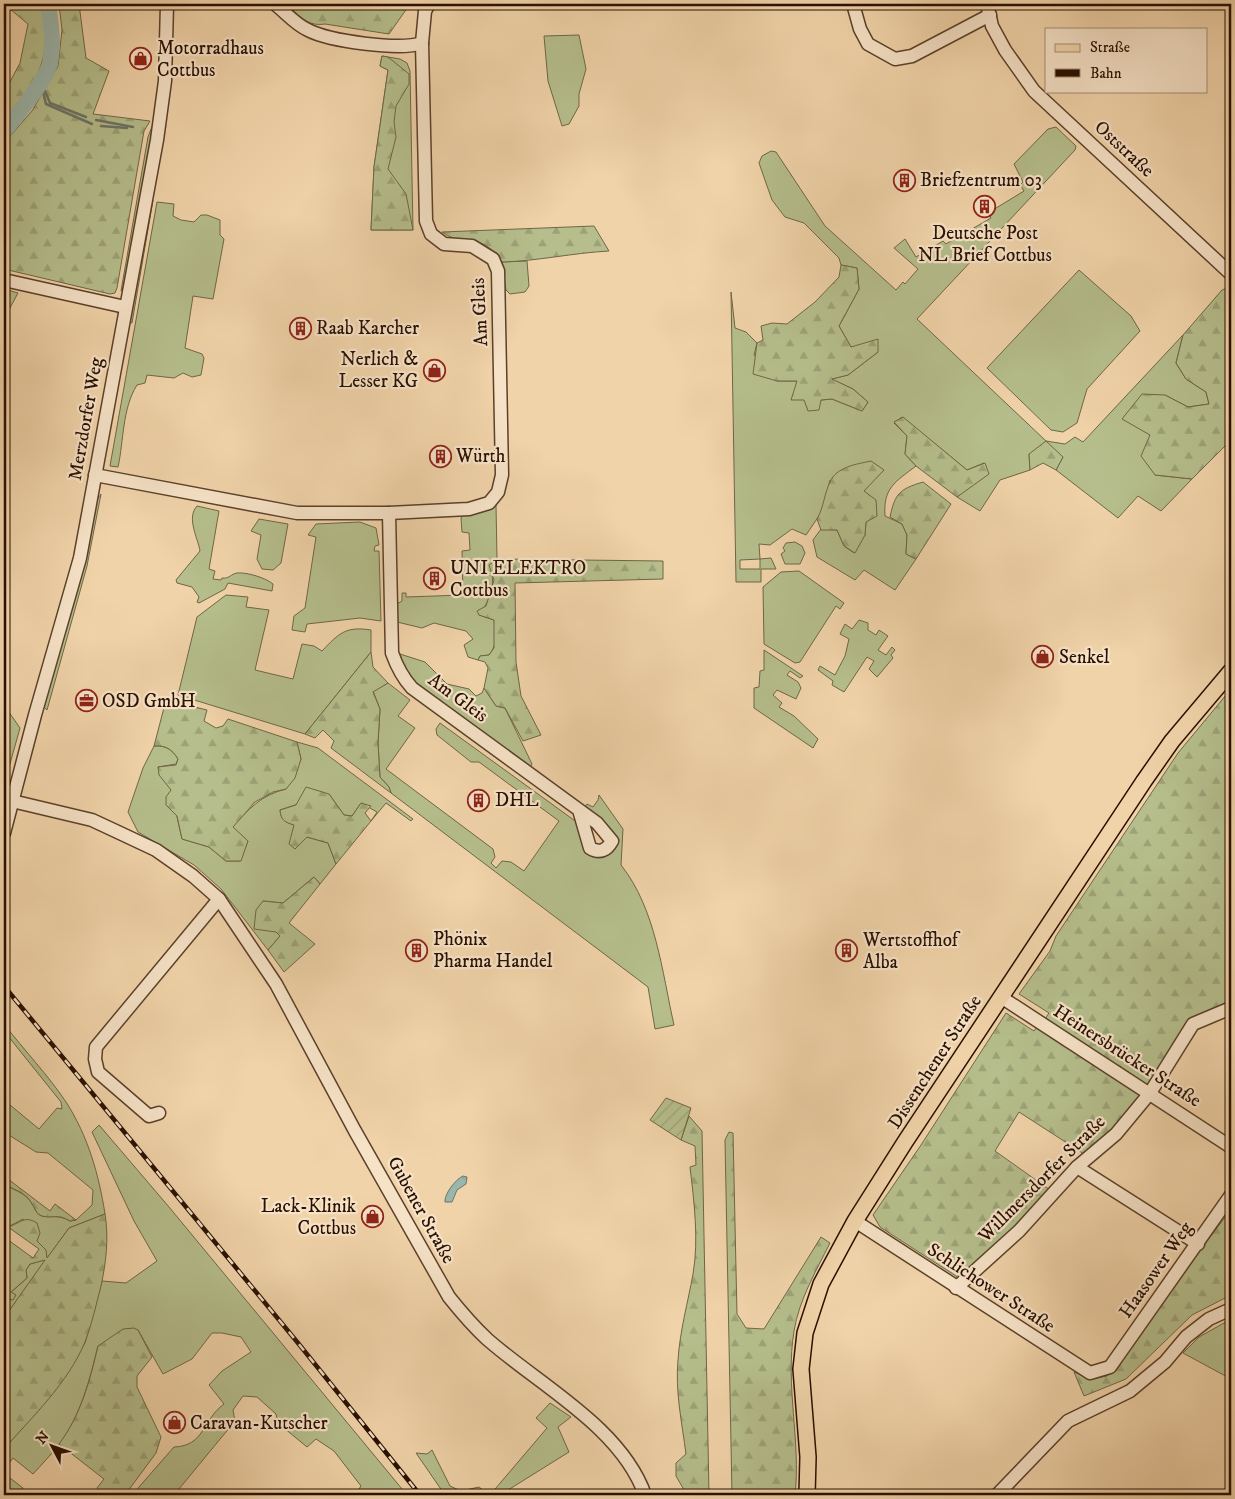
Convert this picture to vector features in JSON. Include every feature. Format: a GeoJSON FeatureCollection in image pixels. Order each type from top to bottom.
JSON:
{"type":"FeatureCollection","features":[{"type":"Feature","properties":{"kind":"main road","name":"Dissenchener Straße"},"geometry":{"type":"LineString","coordinates":[[807,1495],[808,1457],[801,1369],[806,1333],[821,1284],[855,1221],[1156,764],[1231,671]]}},
{"type":"Feature","properties":{"kind":"street","name":"Merzdorfer Weg"},"geometry":{"type":"LineString","coordinates":[[4,834],[80,558],[157,140],[165,81],[167,4]]}},
{"type":"Feature","properties":{"kind":"street"},"geometry":{"type":"LineString","coordinates":[[275,4],[306,30],[319,34],[380,45],[414,46],[422,43]]}},
{"type":"Feature","properties":{"kind":"street","name":"Am Gleis"},"geometry":{"type":"LineString","coordinates":[[96,475],[297,513],[390,513],[469,509],[489,503],[498,492],[502,475],[498,271],[492,259],[472,246],[444,244],[431,234],[426,221],[422,43],[425,11],[428,4]]}},
{"type":"Feature","properties":{"kind":"street","name":"Oststraße"},"geometry":{"type":"LineString","coordinates":[[853,4],[860,29],[868,44],[895,59],[912,56],[989,10],[992,26],[1004,50],[1034,91],[1231,274]]}},
{"type":"Feature","properties":{"kind":"street"},"geometry":{"type":"LineString","coordinates":[[4,280],[125,307]]}},
{"type":"Feature","properties":{"kind":"street","name":"Am Gleis"},"geometry":{"type":"LineString","coordinates":[[390,513],[392,653],[397,668],[404,680],[412,688],[579,810]]}},
{"type":"Feature","properties":{"kind":"street","name":"Gubener Straße"},"geometry":{"type":"LineString","coordinates":[[12,801],[23,802],[92,820],[156,850],[193,876],[219,899],[276,984],[355,1131],[450,1296],[468,1320],[488,1339],[609,1438],[630,1468],[645,1495]]}},
{"type":"Feature","properties":{"kind":"street"},"geometry":{"type":"LineString","coordinates":[[159,1114],[150,1116],[98,1072],[94,1059],[96,1047],[219,899]]}},
{"type":"Feature","properties":{"kind":"street","name":"Heinersbrücker Straße"},"geometry":{"type":"LineString","coordinates":[[1001,997],[1231,1146]]}},
{"type":"Feature","properties":{"kind":"street","name":"Willmersdorfer Straße"},"geometry":{"type":"LineString","coordinates":[[956,1288],[1019,1231],[1077,1167],[1116,1134],[1150,1093],[1193,1024],[1231,1008]]}},
{"type":"Feature","properties":{"kind":"street"},"geometry":{"type":"LineString","coordinates":[[1077,1167],[1198,1244]]}},
{"type":"Feature","properties":{"kind":"street","name":"Haasower Weg"},"geometry":{"type":"LineString","coordinates":[[1110,1367],[1231,1195]]}},
{"type":"Feature","properties":{"kind":"street","name":"Schlichower Straße"},"geometry":{"type":"LineString","coordinates":[[855,1221],[1083,1370],[1090,1373],[1110,1367]]}},
{"type":"Feature","properties":{"kind":"street"},"geometry":{"type":"LineString","coordinates":[[997,1495],[1068,1421],[1130,1391],[1165,1362],[1186,1337],[1209,1319],[1231,1309]]}},
{"type":"Feature","properties":{"kind":"green space"},"geometry":{"type":"Polygon","coordinates":[[[4,4],[43,4],[46,39],[40,68],[34,81],[26,95],[4,122],[4,93],[20,63],[28,24],[4,4]]]}},
{"type":"Feature","properties":{"kind":"green space"},"geometry":{"type":"Polygon","coordinates":[[[59,4],[79,4],[86,58],[109,71],[93,114],[150,121],[144,131],[117,288],[115,293],[110,294],[4,269],[4,143],[32,111],[58,66],[62,30],[59,4]]]}},
{"type":"Feature","properties":{"kind":"green space"},"geometry":{"type":"Polygon","coordinates":[[[286,4],[410,4],[389,34],[325,24],[313,24],[303,19],[286,4]]]}},
{"type":"Feature","properties":{"kind":"green space"},"geometry":{"type":"Polygon","coordinates":[[[579,35],[586,69],[579,94],[579,106],[569,124],[562,126],[548,81],[544,36],[579,35]]]}},
{"type":"Feature","properties":{"kind":"green space"},"geometry":{"type":"Polygon","coordinates":[[[382,56],[400,59],[407,63],[410,71],[413,230],[371,230],[374,167],[388,70],[380,66],[382,56]]]}},
{"type":"Feature","properties":{"kind":"green space"},"geometry":{"type":"Polygon","coordinates":[[[382,56],[388,57],[409,74],[409,84],[396,106],[394,122],[396,137],[388,169],[406,194],[413,230],[371,230],[374,167],[388,70],[380,66],[382,56]]]}},
{"type":"Feature","properties":{"kind":"green space"},"geometry":{"type":"Polygon","coordinates":[[[153,124],[125,288],[121,291],[148,137],[153,124]]]}},
{"type":"Feature","properties":{"kind":"green space"},"geometry":{"type":"Polygon","coordinates":[[[1056,127],[1076,146],[1075,150],[917,319],[1046,441],[1065,444],[1075,437],[1083,442],[1183,335],[1176,363],[1186,379],[1206,392],[1209,404],[1188,407],[1165,395],[1150,435],[1155,475],[1192,479],[1161,511],[1138,496],[1118,518],[1056,470],[1063,457],[1029,454],[1030,470],[1000,480],[980,511],[957,497],[966,489],[984,463],[967,470],[902,417],[894,423],[907,436],[905,454],[916,466],[896,481],[888,492],[885,516],[902,524],[907,535],[906,554],[916,559],[895,590],[864,570],[855,580],[817,557],[813,540],[821,529],[837,530],[844,546],[854,553],[865,535],[866,522],[830,480],[823,510],[806,535],[792,529],[770,545],[759,544],[760,559],[771,558],[776,569],[761,569],[761,582],[736,582],[731,292],[735,328],[746,332],[757,343],[754,355],[777,381],[797,381],[821,400],[832,399],[862,411],[868,402],[853,389],[831,379],[848,375],[878,352],[851,347],[839,326],[859,289],[857,268],[841,265],[839,258],[804,223],[785,217],[772,200],[759,163],[762,156],[771,151],[776,152],[825,226],[896,290],[903,282],[905,284],[918,269],[894,248],[905,239],[916,257],[943,241],[946,244],[991,218],[988,213],[1024,191],[1020,185],[1023,182],[1014,164],[1048,129],[1056,127]],[[760,559],[740,560],[740,569],[760,569],[760,559]]]}},
{"type":"Feature","properties":{"kind":"green space"},"geometry":{"type":"Polygon","coordinates":[[[153,200],[132,323],[128,322],[149,202],[153,200]]]}},
{"type":"Feature","properties":{"kind":"green space"},"geometry":{"type":"Polygon","coordinates":[[[157,202],[174,204],[173,216],[181,220],[194,222],[201,215],[207,215],[220,220],[220,235],[224,239],[213,299],[193,296],[185,348],[202,354],[204,358],[201,375],[192,377],[183,373],[174,378],[147,375],[145,383],[137,385],[126,414],[118,467],[110,466],[157,202]]]}},
{"type":"Feature","properties":{"kind":"green space"},"geometry":{"type":"Polygon","coordinates":[[[594,226],[609,251],[502,262],[493,252],[479,242],[459,240],[442,232],[594,226]]]}},
{"type":"Feature","properties":{"kind":"green space"},"geometry":{"type":"Polygon","coordinates":[[[527,261],[529,286],[525,292],[510,294],[506,290],[502,262],[527,261]]]}},
{"type":"Feature","properties":{"kind":"green space"},"geometry":{"type":"Polygon","coordinates":[[[841,265],[857,268],[859,289],[839,326],[851,347],[878,339],[878,352],[848,375],[832,379],[853,389],[868,402],[862,411],[832,399],[821,400],[819,410],[808,411],[804,400],[791,400],[797,381],[777,381],[753,374],[757,343],[763,340],[761,326],[772,323],[787,324],[815,302],[839,277],[841,265]]]}},
{"type":"Feature","properties":{"kind":"green space"},"geometry":{"type":"Polygon","coordinates":[[[1079,270],[1131,316],[1140,331],[1087,389],[1077,423],[1063,432],[1051,430],[987,368],[1079,270]]]}},
{"type":"Feature","properties":{"kind":"green space"},"geometry":{"type":"Polygon","coordinates":[[[1227,288],[1231,291],[1231,440],[1192,479],[1155,475],[1141,456],[1150,435],[1122,419],[1142,394],[1165,395],[1188,407],[1209,404],[1206,392],[1186,379],[1176,363],[1183,335],[1222,290],[1227,288]]]}},
{"type":"Feature","properties":{"kind":"green space"},"geometry":{"type":"Polygon","coordinates":[[[4,289],[18,293],[4,319],[4,289]]]}},
{"type":"Feature","properties":{"kind":"green space"},"geometry":{"type":"Polygon","coordinates":[[[903,417],[967,470],[985,463],[989,474],[957,497],[916,466],[905,454],[907,436],[894,422],[903,417]]]}},
{"type":"Feature","properties":{"kind":"green space"},"geometry":{"type":"Polygon","coordinates":[[[1046,441],[1063,457],[1056,470],[1043,463],[1030,470],[1029,454],[1046,441]]]}},
{"type":"Feature","properties":{"kind":"green space"},"geometry":{"type":"Polygon","coordinates":[[[871,461],[884,470],[864,491],[876,500],[877,516],[866,522],[865,535],[855,553],[844,546],[837,530],[821,530],[817,519],[833,477],[848,467],[871,461]]]}},
{"type":"Feature","properties":{"kind":"green space"},"geometry":{"type":"Polygon","coordinates":[[[923,482],[951,504],[916,559],[906,554],[907,535],[902,524],[890,517],[894,502],[900,493],[909,487],[923,482]]]}},
{"type":"Feature","properties":{"kind":"green space"},"geometry":{"type":"Polygon","coordinates":[[[101,494],[87,566],[47,710],[44,707],[96,501],[101,494]]]}},
{"type":"Feature","properties":{"kind":"green space"},"geometry":{"type":"Polygon","coordinates":[[[496,504],[497,559],[490,565],[492,572],[491,591],[487,603],[479,615],[494,620],[496,638],[494,647],[489,655],[480,656],[478,660],[468,657],[464,645],[473,639],[466,631],[434,623],[422,628],[397,622],[397,604],[402,601],[402,593],[406,593],[406,597],[463,595],[462,551],[470,550],[469,533],[462,532],[461,518],[465,513],[481,512],[496,504]]]}},
{"type":"Feature","properties":{"kind":"green space"},"geometry":{"type":"Polygon","coordinates":[[[197,506],[219,511],[209,569],[215,571],[213,579],[221,580],[237,573],[251,574],[273,584],[272,591],[228,583],[225,589],[199,603],[197,602],[199,597],[192,587],[177,583],[176,580],[200,551],[193,522],[194,511],[197,506]]]}},
{"type":"Feature","properties":{"kind":"green space"},"geometry":{"type":"Polygon","coordinates":[[[259,519],[288,524],[281,563],[273,570],[262,569],[257,559],[261,535],[251,531],[259,519]]]}},
{"type":"Feature","properties":{"kind":"green space"},"geometry":{"type":"Polygon","coordinates":[[[360,522],[376,528],[379,545],[375,546],[374,551],[379,551],[381,621],[360,618],[307,624],[305,632],[292,630],[294,616],[305,608],[316,537],[308,535],[316,524],[360,522]]]}},
{"type":"Feature","properties":{"kind":"green space"},"geometry":{"type":"Polygon","coordinates":[[[795,542],[802,546],[805,553],[800,564],[785,564],[781,554],[785,551],[783,548],[786,543],[795,542]]]}},
{"type":"Feature","properties":{"kind":"green space"},"geometry":{"type":"Polygon","coordinates":[[[497,559],[663,561],[663,579],[515,583],[516,662],[521,696],[541,735],[523,741],[505,708],[496,706],[484,688],[488,668],[485,662],[478,660],[480,656],[489,655],[494,648],[494,620],[479,615],[477,611],[486,606],[494,580],[489,565],[497,559]]]}},
{"type":"Feature","properties":{"kind":"green space"},"geometry":{"type":"Polygon","coordinates":[[[799,571],[844,603],[840,609],[836,606],[800,662],[795,663],[764,644],[763,587],[781,572],[799,571]]]}},
{"type":"Feature","properties":{"kind":"green space"},"geometry":{"type":"Polygon","coordinates":[[[226,595],[248,597],[246,607],[269,610],[255,670],[293,679],[302,644],[314,646],[322,651],[338,635],[344,632],[355,629],[371,630],[371,652],[305,734],[178,695],[197,617],[226,595]]]}},
{"type":"Feature","properties":{"kind":"green space"},"geometry":{"type":"Polygon","coordinates":[[[859,620],[868,623],[868,630],[876,635],[879,630],[888,636],[878,650],[886,655],[892,647],[895,650],[891,655],[893,658],[877,677],[869,669],[874,661],[867,657],[844,692],[832,685],[833,681],[818,670],[820,666],[835,675],[845,656],[849,639],[840,634],[845,624],[852,629],[859,620]]]}},
{"type":"Feature","properties":{"kind":"green space"},"geometry":{"type":"Polygon","coordinates":[[[764,650],[803,676],[800,678],[790,671],[787,675],[798,682],[801,688],[796,699],[777,690],[773,695],[782,703],[779,707],[794,716],[818,739],[813,748],[754,708],[754,688],[759,687],[760,671],[764,670],[764,650]]]}},
{"type":"Feature","properties":{"kind":"green space"},"geometry":{"type":"Polygon","coordinates":[[[371,652],[373,667],[388,683],[373,692],[380,709],[378,743],[380,777],[389,787],[391,793],[331,748],[334,741],[323,730],[315,738],[305,734],[371,652]]]}},
{"type":"Feature","properties":{"kind":"green space"},"geometry":{"type":"Polygon","coordinates":[[[400,654],[425,662],[447,684],[469,689],[476,696],[482,693],[484,688],[496,706],[505,708],[532,764],[530,768],[416,683],[403,666],[400,654]]]}},
{"type":"Feature","properties":{"kind":"green space"},"geometry":{"type":"Polygon","coordinates":[[[388,683],[410,700],[398,716],[415,728],[386,769],[493,849],[495,857],[491,863],[496,868],[502,861],[511,862],[524,871],[559,821],[479,762],[471,762],[437,735],[436,729],[440,723],[578,823],[602,857],[613,850],[617,837],[611,829],[584,808],[587,804],[593,807],[599,795],[623,829],[621,865],[633,882],[650,921],[674,1025],[655,1029],[648,987],[391,793],[389,787],[380,777],[378,743],[380,709],[373,691],[388,683]]]}},
{"type":"Feature","properties":{"kind":"green space"},"geometry":{"type":"Polygon","coordinates":[[[1231,689],[1231,1002],[1189,1019],[1147,1087],[1045,1019],[1049,1013],[1019,994],[1050,951],[1056,936],[1178,753],[1231,689]]]}},
{"type":"Feature","properties":{"kind":"green space"},"geometry":{"type":"Polygon","coordinates":[[[166,700],[207,710],[204,721],[216,728],[223,726],[228,719],[297,742],[301,759],[295,778],[286,789],[273,792],[255,802],[233,827],[248,841],[241,861],[226,861],[209,847],[182,839],[177,816],[166,805],[166,797],[171,790],[159,775],[158,767],[176,765],[178,759],[168,748],[154,746],[166,700]]]}},
{"type":"Feature","properties":{"kind":"green space"},"geometry":{"type":"Polygon","coordinates":[[[4,705],[20,728],[4,785],[4,705]]]}},
{"type":"Feature","properties":{"kind":"green space"},"geometry":{"type":"Polygon","coordinates":[[[297,742],[318,748],[413,819],[411,821],[386,803],[371,821],[377,812],[361,803],[352,816],[344,815],[329,794],[280,810],[284,820],[294,825],[295,849],[307,837],[328,843],[336,864],[320,884],[314,877],[283,903],[263,901],[276,932],[280,936],[268,950],[221,889],[194,865],[138,832],[128,812],[143,768],[154,746],[165,747],[171,750],[178,759],[176,764],[158,767],[171,790],[182,839],[209,847],[226,861],[240,861],[248,841],[232,827],[262,799],[286,789],[301,759],[297,742]]]}},
{"type":"Feature","properties":{"kind":"green space"},"geometry":{"type":"Polygon","coordinates":[[[306,787],[329,794],[344,815],[352,816],[361,803],[371,806],[365,813],[371,821],[336,864],[328,843],[307,837],[295,849],[289,844],[294,825],[281,817],[280,810],[296,805],[306,787]]]}},
{"type":"Feature","properties":{"kind":"green space"},"geometry":{"type":"Polygon","coordinates":[[[314,877],[320,884],[289,923],[315,944],[284,972],[268,950],[280,936],[276,932],[254,929],[256,910],[263,901],[283,903],[314,877]]]}},
{"type":"Feature","properties":{"kind":"green space"},"geometry":{"type":"Polygon","coordinates":[[[1006,1013],[1034,1031],[1038,1025],[1140,1094],[1140,1099],[1113,1131],[1084,1154],[1019,1112],[995,1151],[1050,1190],[1017,1228],[959,1278],[880,1227],[873,1215],[921,1145],[1006,1013]]]}},
{"type":"Feature","properties":{"kind":"green space"},"geometry":{"type":"Polygon","coordinates":[[[4,1024],[52,1082],[81,1128],[92,1156],[105,1214],[69,1228],[4,1318],[4,1303],[16,1295],[10,1293],[27,1278],[26,1270],[30,1264],[46,1259],[23,1219],[8,1227],[4,1233],[4,1191],[9,1187],[22,1194],[28,1198],[42,1216],[58,1217],[70,1221],[76,1220],[92,1205],[93,1190],[48,1153],[36,1152],[4,1132],[4,1100],[39,1129],[57,1108],[62,1109],[61,1102],[4,1031],[4,1024]]]}},
{"type":"Feature","properties":{"kind":"green space"},"geometry":{"type":"Polygon","coordinates":[[[666,1098],[691,1108],[681,1140],[650,1120],[666,1098]]]}},
{"type":"Feature","properties":{"kind":"green space"},"geometry":{"type":"Polygon","coordinates":[[[689,1116],[702,1131],[709,1495],[687,1495],[676,1476],[676,1463],[686,1454],[677,1383],[679,1349],[696,1248],[690,1167],[696,1165],[695,1146],[681,1140],[689,1116]]]}},
{"type":"Feature","properties":{"kind":"green space"},"geometry":{"type":"Polygon","coordinates":[[[99,1125],[407,1495],[355,1495],[361,1486],[334,1451],[316,1439],[307,1447],[278,1423],[276,1414],[257,1397],[243,1396],[233,1410],[235,1421],[174,1495],[132,1495],[174,1447],[184,1446],[198,1437],[211,1417],[224,1404],[209,1385],[222,1371],[251,1352],[241,1337],[222,1333],[212,1333],[192,1359],[163,1374],[138,1330],[98,1346],[79,1408],[61,1442],[33,1474],[13,1458],[4,1470],[4,1449],[55,1390],[85,1343],[102,1281],[126,1283],[157,1261],[134,1221],[92,1132],[99,1125]]]}},
{"type":"Feature","properties":{"kind":"green space"},"geometry":{"type":"Polygon","coordinates":[[[729,1132],[733,1133],[737,1314],[746,1328],[764,1329],[821,1237],[830,1243],[804,1297],[794,1331],[791,1372],[796,1454],[795,1495],[732,1495],[725,1140],[729,1132]]]}},
{"type":"Feature","properties":{"kind":"green space"},"geometry":{"type":"Polygon","coordinates":[[[4,1176],[50,1211],[55,1204],[76,1220],[70,1221],[62,1217],[40,1215],[28,1198],[22,1194],[10,1187],[4,1191],[4,1176]]]}},
{"type":"Feature","properties":{"kind":"green space"},"geometry":{"type":"Polygon","coordinates":[[[1231,1209],[1231,1295],[1192,1315],[1126,1379],[1084,1396],[1074,1372],[1092,1379],[1107,1376],[1231,1209]]]}},
{"type":"Feature","properties":{"kind":"green space"},"geometry":{"type":"Polygon","coordinates":[[[105,1214],[107,1241],[104,1268],[94,1314],[85,1342],[69,1372],[4,1449],[4,1318],[45,1260],[30,1264],[26,1270],[27,1278],[11,1292],[16,1295],[13,1300],[8,1299],[4,1303],[4,1237],[33,1258],[39,1249],[8,1227],[22,1220],[37,1223],[40,1233],[37,1241],[46,1250],[47,1258],[69,1228],[105,1214]]]}},
{"type":"Feature","properties":{"kind":"green space"},"geometry":{"type":"Polygon","coordinates":[[[1231,1319],[1231,1379],[1183,1353],[1199,1337],[1231,1319]]]}},
{"type":"Feature","properties":{"kind":"green space"},"geometry":{"type":"Polygon","coordinates":[[[134,1328],[138,1330],[152,1357],[137,1376],[137,1387],[161,1437],[156,1453],[125,1495],[104,1495],[97,1488],[104,1479],[59,1444],[79,1409],[98,1346],[123,1329],[134,1328]]]}},
{"type":"Feature","properties":{"kind":"green space"},"geometry":{"type":"Polygon","coordinates":[[[550,1403],[571,1417],[558,1427],[569,1452],[500,1495],[490,1495],[547,1428],[536,1418],[550,1403]]]}},
{"type":"Feature","properties":{"kind":"green space"},"geometry":{"type":"Polygon","coordinates":[[[432,1450],[450,1486],[461,1491],[479,1487],[489,1495],[445,1495],[416,1453],[427,1454],[432,1450]]]}},
{"type":"Feature","properties":{"kind":"green space"},"geometry":{"type":"Polygon","coordinates":[[[10,1478],[23,1488],[17,1495],[4,1495],[4,1487],[10,1478]]]}},
{"type":"Feature","properties":{"kind":"water"},"geometry":{"type":"Polygon","coordinates":[[[463,1176],[467,1177],[466,1184],[457,1190],[452,1202],[445,1202],[446,1195],[451,1187],[463,1176]]]}},
{"type":"Feature","properties":{"kind":"waterway"},"geometry":{"type":"LineString","coordinates":[[4,131],[37,88],[50,63],[52,41],[48,4]]}},
{"type":"Feature","properties":{"kind":"waterway"},"geometry":{"type":"LineString","coordinates":[[40,80],[46,104],[92,124]]}},
{"type":"Feature","properties":{"kind":"waterway"},"geometry":{"type":"LineString","coordinates":[[45,91],[50,103],[86,117]]}},
{"type":"Feature","properties":{"kind":"waterway"},"geometry":{"type":"LineString","coordinates":[[96,120],[133,127]]}},
{"type":"Feature","properties":{"kind":"waterway"},"geometry":{"type":"LineString","coordinates":[[101,126],[127,128]]}},
{"type":"Feature","properties":{"kind":"railway"},"geometry":{"type":"LineString","coordinates":[[4,986],[298,1343],[420,1495]]}},
{"type":"Feature","properties":{"kind":"place","name":"Motorradhaus Cottbus"},"geometry":{"type":"Point","coordinates":[141,59]}},
{"type":"Feature","properties":{"kind":"place","name":"Briefzentrum 03"},"geometry":{"type":"Point","coordinates":[904,180]}},
{"type":"Feature","properties":{"kind":"place","name":"Deutsche Post NL Brief Cottbus"},"geometry":{"type":"Point","coordinates":[985,207]}},
{"type":"Feature","properties":{"kind":"place","name":"Raab Karcher"},"geometry":{"type":"Point","coordinates":[300,328]}},
{"type":"Feature","properties":{"kind":"place","name":"Nerlich & Lesser KG"},"geometry":{"type":"Point","coordinates":[434,370]}},
{"type":"Feature","properties":{"kind":"place","name":"Würth"},"geometry":{"type":"Point","coordinates":[440,456]}},
{"type":"Feature","properties":{"kind":"place","name":"UNI ELEKTRO Cottbus"},"geometry":{"type":"Point","coordinates":[434,579]}},
{"type":"Feature","properties":{"kind":"place","name":"Senkel"},"geometry":{"type":"Point","coordinates":[1043,657]}},
{"type":"Feature","properties":{"kind":"place","name":"OSD GmbH"},"geometry":{"type":"Point","coordinates":[86,701]}},
{"type":"Feature","properties":{"kind":"place","name":"DHL"},"geometry":{"type":"Point","coordinates":[479,800]}},
{"type":"Feature","properties":{"kind":"place","name":"Phönix Pharma Handel"},"geometry":{"type":"Point","coordinates":[417,950]}},
{"type":"Feature","properties":{"kind":"place","name":"Wertstoffhof Alba"},"geometry":{"type":"Point","coordinates":[847,951]}},
{"type":"Feature","properties":{"kind":"place","name":"Lack-Klinik Cottbus"},"geometry":{"type":"Point","coordinates":[372,1217]}},
{"type":"Feature","properties":{"kind":"place","name":"Caravan-Kutscher"},"geometry":{"type":"Point","coordinates":[174,1423]}}]}
